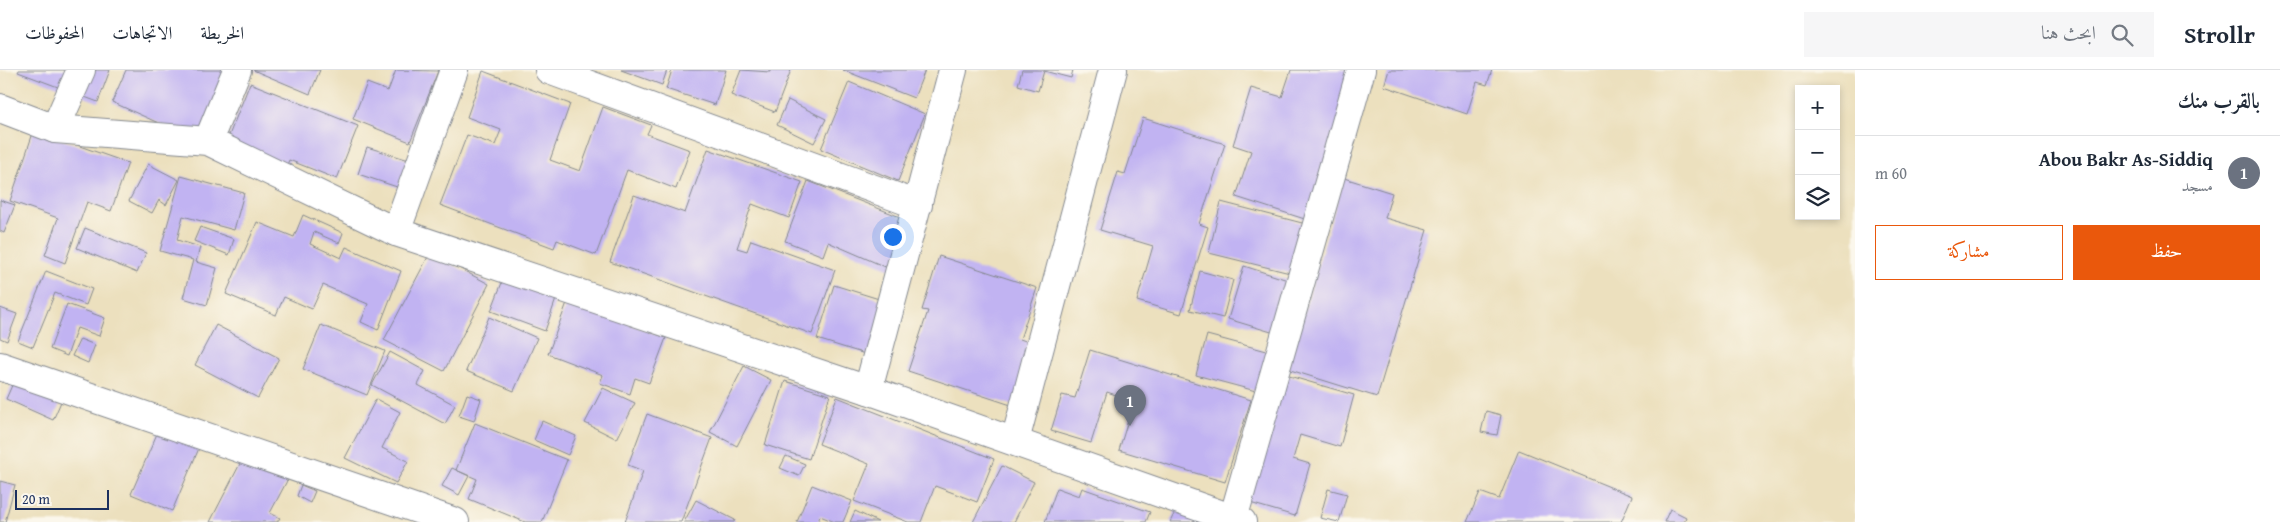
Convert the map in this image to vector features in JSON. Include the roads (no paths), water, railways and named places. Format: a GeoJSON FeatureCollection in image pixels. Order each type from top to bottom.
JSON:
{"type":"FeatureCollection","features":[{"type":"Feature","properties":{"kind":"street"},"geometry":{"type":"LineString","coordinates":[[55,129],[81,70]]}},
{"type":"Feature","properties":{"kind":"street"},"geometry":{"type":"LineString","coordinates":[[208,141],[237,70]]}},
{"type":"Feature","properties":{"kind":"street"},"geometry":{"type":"LineString","coordinates":[[396,232],[454,70]]}},
{"type":"Feature","properties":{"kind":"street"},"geometry":{"type":"LineString","coordinates":[[549,70],[918,205]]}},
{"type":"Feature","properties":{"kind":"street"},"geometry":{"type":"LineString","coordinates":[[868,390],[953,70]]}},
{"type":"Feature","properties":{"kind":"street"},"geometry":{"type":"LineString","coordinates":[[1016,442],[1113,70]]}},
{"type":"Feature","properties":{"kind":"street"},"geometry":{"type":"LineString","coordinates":[[0,108],[55,129],[208,141],[396,232],[868,390],[1238,520],[1361,70]]}},
{"type":"Feature","properties":{"kind":"street"},"geometry":{"type":"LineString","coordinates":[[0,366],[455,522]]}},
{"type":"Feature","properties":{"kind":"place","name":"Abou Bakr As-Siddiq"},"geometry":{"type":"Point","coordinates":[1130,426]}}]}
